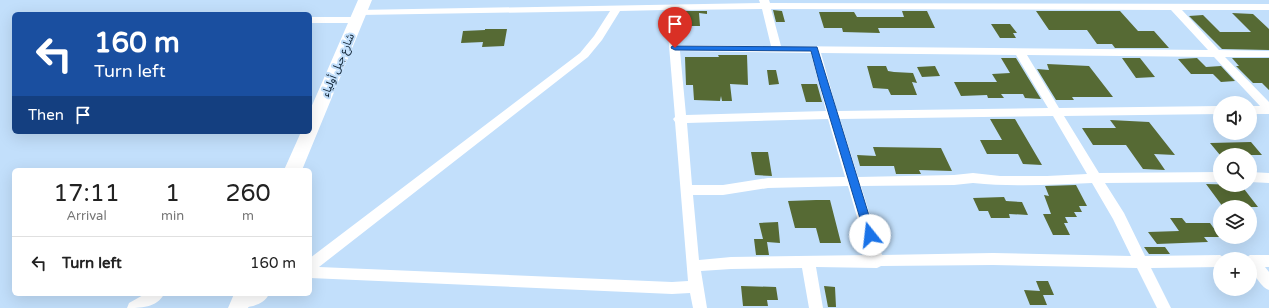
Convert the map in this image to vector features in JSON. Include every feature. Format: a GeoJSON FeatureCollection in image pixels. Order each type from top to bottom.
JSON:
{"type":"FeatureCollection","features":[{"type":"Feature","properties":{"kind":"highway","name":"شارع جبل أولياء"},"geometry":{"type":"LineString","coordinates":[[312,124],[361,11]]}},
{"type":"Feature","properties":{"kind":"highway","name":"شارع جبل أولياء"},"geometry":{"type":"LineString","coordinates":[[294,168],[308,134]]}},
{"type":"Feature","properties":{"kind":"street"},"geometry":{"type":"LineString","coordinates":[[765,3],[777,48]]}},
{"type":"Feature","properties":{"kind":"street"},"geometry":{"type":"LineString","coordinates":[[312,20],[361,11],[616,9],[635,4],[671,8],[765,3],[1052,4],[1174,7],[1269,7]]}},
{"type":"Feature","properties":{"kind":"street"},"geometry":{"type":"LineString","coordinates":[[1174,7],[1269,109]]}},
{"type":"Feature","properties":{"kind":"street"},"geometry":{"type":"LineString","coordinates":[[671,8],[679,119],[693,266],[700,308]]}},
{"type":"Feature","properties":{"kind":"street"},"geometry":{"type":"LineString","coordinates":[[312,264],[584,55],[598,38],[616,9]]}},
{"type":"Feature","properties":{"kind":"street"},"geometry":{"type":"LineString","coordinates":[[675,48],[1269,54]]}},
{"type":"Feature","properties":{"kind":"street"},"geometry":{"type":"LineString","coordinates":[[815,49],[842,147],[854,182],[877,262]]}},
{"type":"Feature","properties":{"kind":"street"},"geometry":{"type":"LineString","coordinates":[[1020,52],[1118,217],[1164,308]]}},
{"type":"Feature","properties":{"kind":"street"},"geometry":{"type":"LineString","coordinates":[[1257,110],[1269,109]]}},
{"type":"Feature","properties":{"kind":"street"},"geometry":{"type":"LineString","coordinates":[[679,119],[834,114],[1213,110]]}},
{"type":"Feature","properties":{"kind":"street"},"geometry":{"type":"LineString","coordinates":[[686,190],[723,190],[768,183],[954,180],[973,178],[1000,181],[1048,181],[1094,178],[1213,177]]}},
{"type":"Feature","properties":{"kind":"street"},"geometry":{"type":"LineString","coordinates":[[1257,178],[1269,178]]}},
{"type":"Feature","properties":{"kind":"street"},"geometry":{"type":"LineString","coordinates":[[693,266],[731,263],[877,262],[993,259],[1140,262],[1213,261]]}},
{"type":"Feature","properties":{"kind":"street"},"geometry":{"type":"LineString","coordinates":[[1257,261],[1269,261]]}},
{"type":"Feature","properties":{"kind":"street"},"geometry":{"type":"LineString","coordinates":[[808,262],[816,308]]}},
{"type":"Feature","properties":{"kind":"street"},"geometry":{"type":"LineString","coordinates":[[1257,268],[1269,284]]}},
{"type":"Feature","properties":{"kind":"street"},"geometry":{"type":"LineString","coordinates":[[312,272],[672,288],[697,286]]}},
{"type":"Feature","properties":{"kind":"street"},"geometry":{"type":"LineString","coordinates":[[134,308],[154,296]]}},
{"type":"Feature","properties":{"kind":"street"},"geometry":{"type":"LineString","coordinates":[[240,303],[257,296]]}},
{"type":"Feature","properties":{"kind":"building"},"geometry":{"type":"Polygon","coordinates":[[[773,10],[782,11],[785,22],[776,22],[773,10]]]}},
{"type":"Feature","properties":{"kind":"building"},"geometry":{"type":"Polygon","coordinates":[[[685,11],[707,11],[707,14],[699,13],[700,26],[686,26],[685,11]]]}},
{"type":"Feature","properties":{"kind":"building"},"geometry":{"type":"Polygon","coordinates":[[[902,11],[927,11],[935,28],[878,28],[880,33],[843,32],[842,28],[824,28],[819,12],[854,12],[857,17],[904,17],[902,11]]]}},
{"type":"Feature","properties":{"kind":"building"},"geometry":{"type":"Polygon","coordinates":[[[1036,11],[1120,11],[1138,31],[1154,31],[1169,48],[1115,48],[1112,44],[1097,44],[1087,30],[1049,30],[1036,11]]]}},
{"type":"Feature","properties":{"kind":"building"},"geometry":{"type":"Polygon","coordinates":[[[1232,13],[1253,14],[1269,29],[1269,50],[1222,49],[1189,16],[1203,15],[1220,32],[1251,32],[1232,13]]]}},
{"type":"Feature","properties":{"kind":"building"},"geometry":{"type":"Polygon","coordinates":[[[991,24],[1010,24],[1017,33],[1013,33],[1016,38],[1000,38],[991,24]]]}},
{"type":"Feature","properties":{"kind":"building"},"geometry":{"type":"Polygon","coordinates":[[[507,29],[504,46],[482,47],[483,42],[461,43],[463,31],[507,29]]]}},
{"type":"Feature","properties":{"kind":"building"},"geometry":{"type":"Polygon","coordinates":[[[718,55],[747,55],[748,85],[730,84],[732,101],[722,101],[721,96],[720,101],[694,100],[693,85],[686,85],[685,57],[719,57],[718,55]]]}},
{"type":"Feature","properties":{"kind":"building"},"geometry":{"type":"Polygon","coordinates":[[[1001,58],[1016,58],[1041,99],[1025,98],[1023,94],[1001,94],[1004,98],[988,98],[987,95],[961,96],[954,82],[997,82],[992,74],[1010,73],[1001,58]]]}},
{"type":"Feature","properties":{"kind":"building"},"geometry":{"type":"Polygon","coordinates":[[[1122,58],[1140,58],[1155,77],[1136,78],[1122,58]]]}},
{"type":"Feature","properties":{"kind":"building"},"geometry":{"type":"Polygon","coordinates":[[[1197,58],[1213,74],[1191,74],[1178,59],[1197,58]]]}},
{"type":"Feature","properties":{"kind":"building"},"geometry":{"type":"Polygon","coordinates":[[[1232,58],[1269,58],[1269,90],[1262,83],[1253,83],[1236,66],[1239,66],[1232,58]]]}},
{"type":"Feature","properties":{"kind":"building"},"geometry":{"type":"Polygon","coordinates":[[[1047,64],[1089,66],[1113,97],[1072,97],[1074,100],[1056,100],[1037,69],[1049,70],[1047,64]]]}},
{"type":"Feature","properties":{"kind":"building"},"geometry":{"type":"Polygon","coordinates":[[[867,66],[886,66],[888,71],[913,73],[917,83],[912,82],[917,95],[891,95],[888,89],[873,88],[867,66]]]}},
{"type":"Feature","properties":{"kind":"building"},"geometry":{"type":"Polygon","coordinates":[[[935,66],[940,76],[922,77],[917,67],[935,66]]]}},
{"type":"Feature","properties":{"kind":"building"},"geometry":{"type":"Polygon","coordinates":[[[1221,66],[1235,81],[1221,82],[1206,67],[1221,66]]]}},
{"type":"Feature","properties":{"kind":"building"},"geometry":{"type":"Polygon","coordinates":[[[767,70],[776,70],[779,84],[769,85],[767,70]]]}},
{"type":"Feature","properties":{"kind":"building"},"geometry":{"type":"Polygon","coordinates":[[[801,84],[817,84],[822,102],[806,102],[801,84]]]}},
{"type":"Feature","properties":{"kind":"building"},"geometry":{"type":"Polygon","coordinates":[[[990,119],[1015,119],[1042,165],[1023,164],[1018,154],[987,154],[980,140],[1002,140],[990,119]]]}},
{"type":"Feature","properties":{"kind":"building"},"geometry":{"type":"Polygon","coordinates":[[[1110,120],[1149,122],[1175,155],[1154,154],[1165,170],[1143,169],[1126,145],[1093,145],[1082,128],[1116,128],[1110,120]]]}},
{"type":"Feature","properties":{"kind":"building"},"geometry":{"type":"Polygon","coordinates":[[[1251,142],[1256,148],[1214,148],[1210,143],[1251,142]]]}},
{"type":"Feature","properties":{"kind":"building"},"geometry":{"type":"Polygon","coordinates":[[[873,147],[941,148],[952,171],[919,170],[921,174],[896,174],[894,166],[860,166],[857,155],[876,156],[873,147]]]}},
{"type":"Feature","properties":{"kind":"building"},"geometry":{"type":"Polygon","coordinates":[[[1257,149],[1262,155],[1257,155],[1257,149]]]}},
{"type":"Feature","properties":{"kind":"building"},"geometry":{"type":"Polygon","coordinates":[[[751,152],[768,152],[772,176],[755,175],[751,152]]]}},
{"type":"Feature","properties":{"kind":"building"},"geometry":{"type":"Polygon","coordinates":[[[1206,184],[1213,184],[1213,192],[1246,192],[1253,200],[1218,200],[1206,184]]]}},
{"type":"Feature","properties":{"kind":"building"},"geometry":{"type":"Polygon","coordinates":[[[1076,185],[1087,206],[1079,206],[1082,212],[1074,212],[1077,217],[1065,217],[1068,223],[1064,223],[1070,235],[1053,235],[1043,214],[1051,214],[1044,195],[1049,196],[1045,186],[1076,185]]]}},
{"type":"Feature","properties":{"kind":"building"},"geometry":{"type":"Polygon","coordinates":[[[1004,197],[1006,201],[1022,202],[1028,215],[1009,214],[1010,218],[991,218],[988,211],[979,211],[973,198],[1004,197]]]}},
{"type":"Feature","properties":{"kind":"building"},"geometry":{"type":"Polygon","coordinates":[[[830,200],[841,243],[820,243],[816,228],[795,228],[788,201],[830,200]]]}},
{"type":"Feature","properties":{"kind":"building"},"geometry":{"type":"Polygon","coordinates":[[[1170,218],[1182,218],[1186,223],[1210,223],[1213,227],[1213,237],[1204,237],[1208,242],[1157,244],[1148,232],[1179,231],[1170,218]]]}},
{"type":"Feature","properties":{"kind":"building"},"geometry":{"type":"Polygon","coordinates":[[[778,222],[780,243],[767,242],[769,255],[756,255],[754,239],[763,239],[759,223],[778,222]]]}},
{"type":"Feature","properties":{"kind":"building"},"geometry":{"type":"Polygon","coordinates":[[[1144,247],[1165,247],[1170,254],[1149,254],[1144,247]]]}},
{"type":"Feature","properties":{"kind":"building"},"geometry":{"type":"Polygon","coordinates":[[[1036,281],[1048,281],[1054,295],[1043,295],[1047,305],[1030,305],[1024,290],[1040,291],[1036,281]]]}},
{"type":"Feature","properties":{"kind":"building"},"geometry":{"type":"Polygon","coordinates":[[[741,286],[776,287],[778,300],[767,300],[768,306],[743,306],[741,286]]]}},
{"type":"Feature","properties":{"kind":"building"},"geometry":{"type":"Polygon","coordinates":[[[824,286],[835,287],[836,307],[828,307],[824,286]]]}},
{"type":"Feature","properties":{"kind":"route"},"geometry":{"type":"LineString","coordinates":[[675,48],[815,49],[842,147],[870,235]]}}]}
